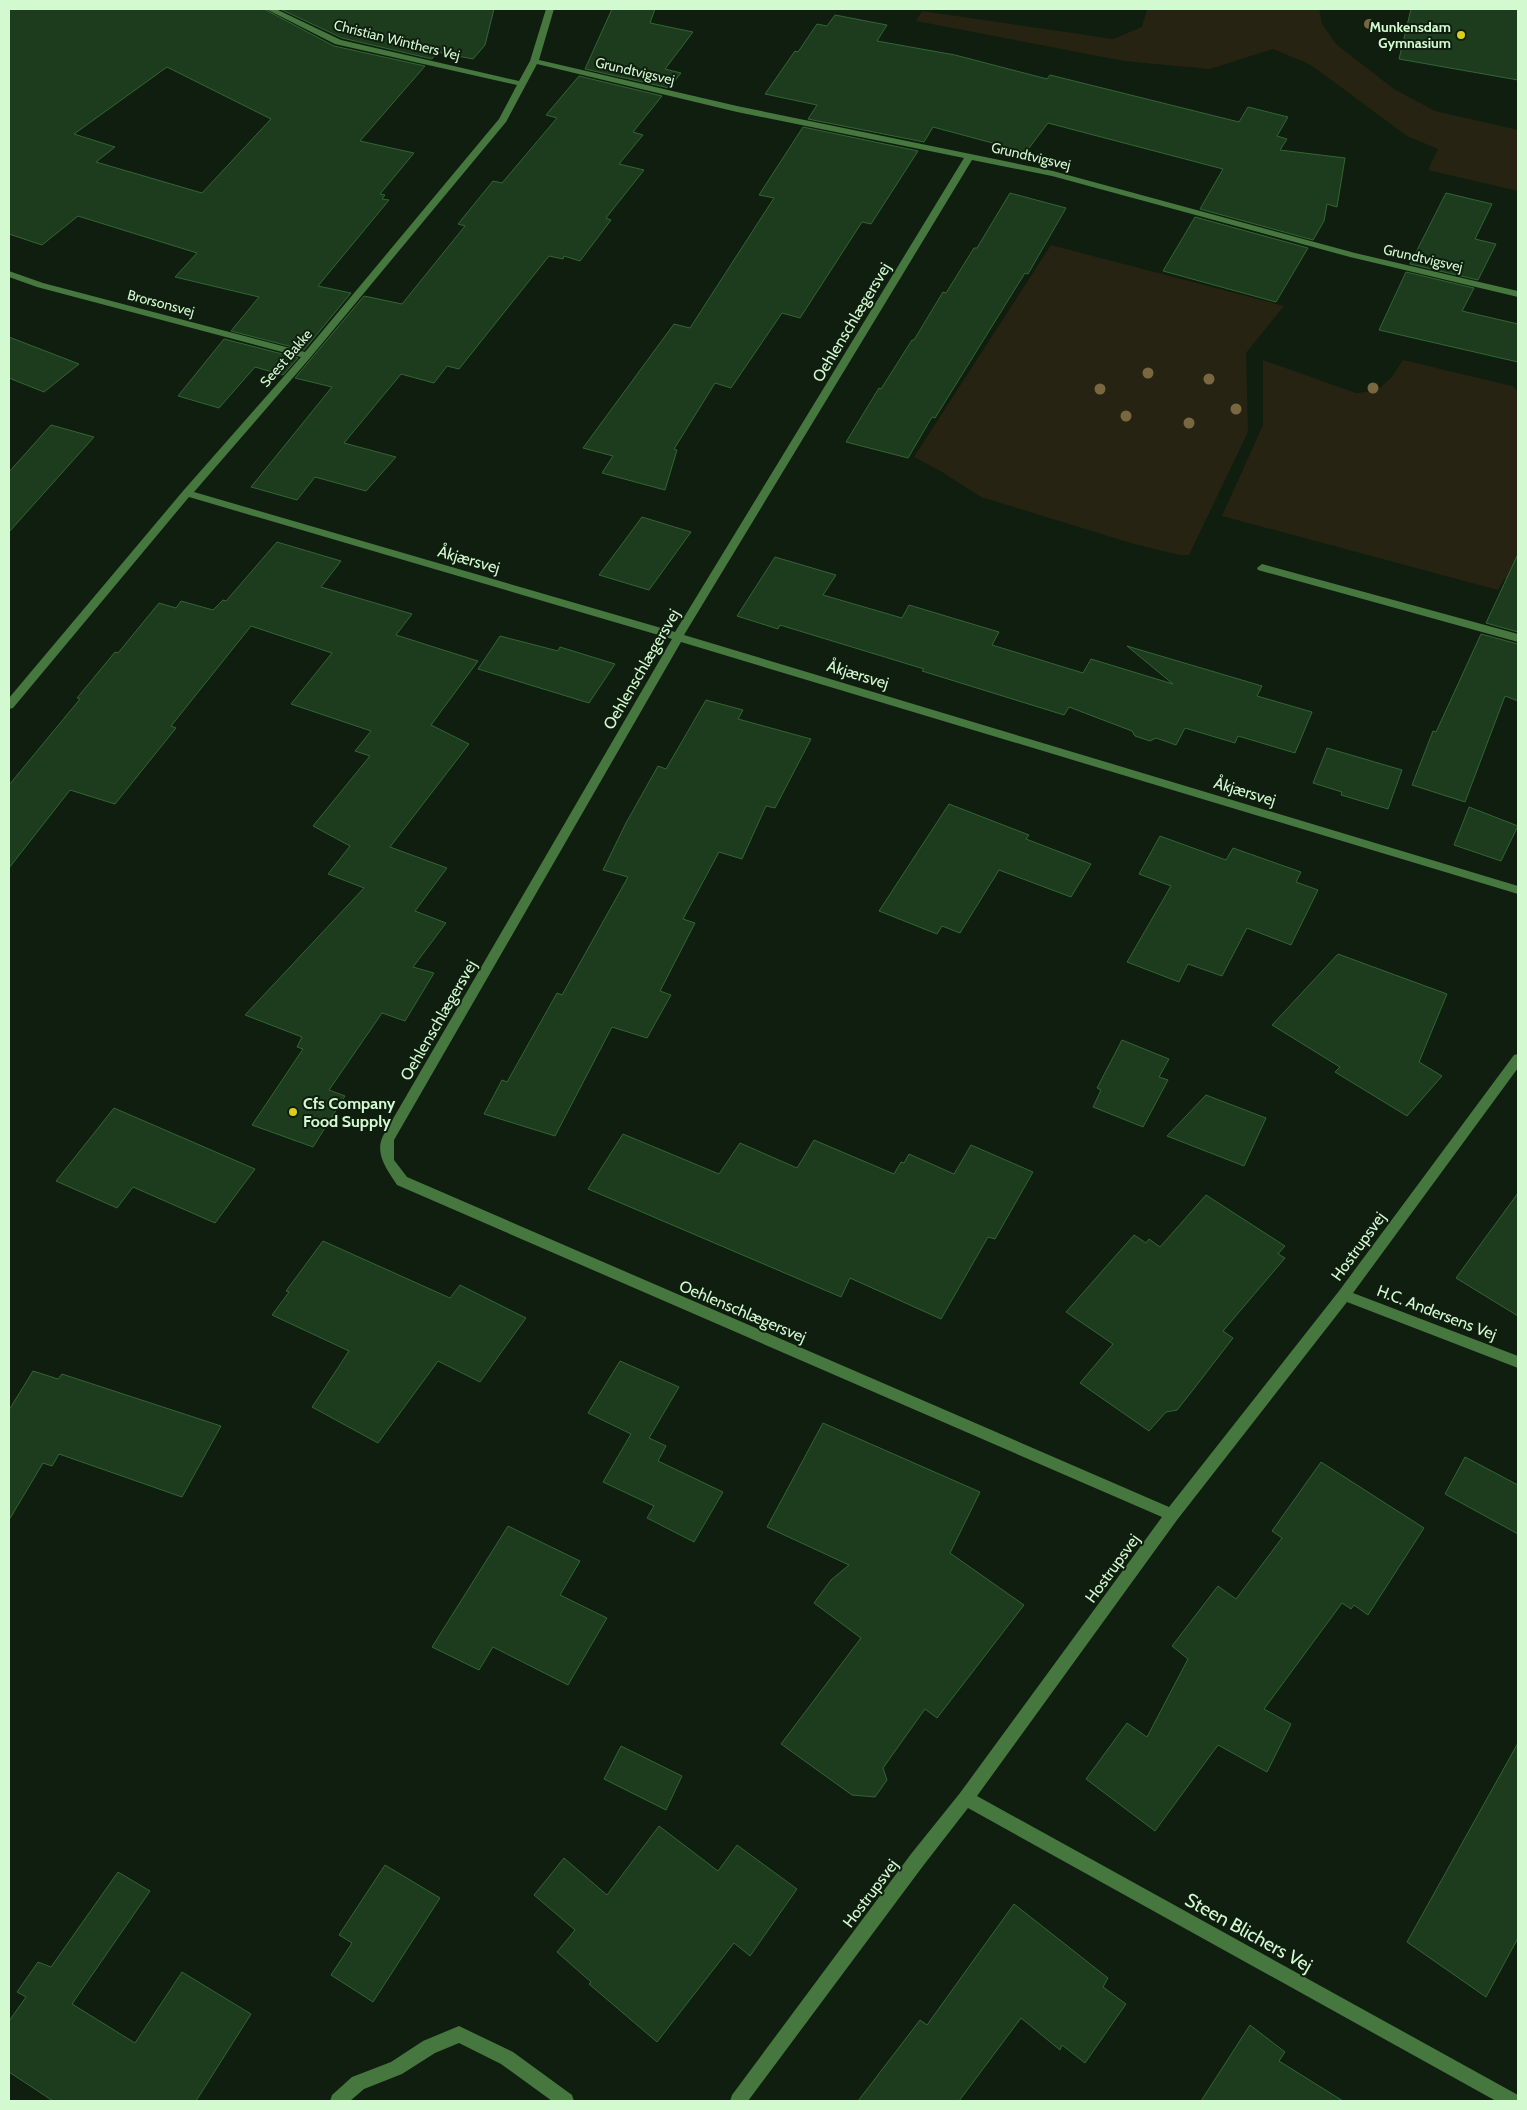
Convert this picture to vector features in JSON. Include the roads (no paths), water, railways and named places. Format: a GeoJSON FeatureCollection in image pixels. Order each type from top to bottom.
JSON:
{"type":"FeatureCollection","features":[{"type":"Feature","properties":{"kind":"street","name":"Christian Winthers Vej"},"geometry":{"type":"LineString","coordinates":[[270,9],[338,42],[522,84]]}},
{"type":"Feature","properties":{"kind":"street","name":"Seest Bakke"},"geometry":{"type":"LineString","coordinates":[[9,705],[187,492],[307,356],[503,120],[534,61],[550,9]]}},
{"type":"Feature","properties":{"kind":"street","name":"Grundtvigsvej"},"geometry":{"type":"LineString","coordinates":[[534,61],[737,109],[1053,174],[1353,255],[1518,294]]}},
{"type":"Feature","properties":{"kind":"street","name":"Oehlenschlægersvej"},"geometry":{"type":"LineString","coordinates":[[970,156],[678,637],[388,1140],[388,1161],[402,1181],[1172,1515]]}},
{"type":"Feature","properties":{"kind":"street","name":"Brorsonsvej"},"geometry":{"type":"LineString","coordinates":[[9,274],[49,288],[307,356]]}},
{"type":"Feature","properties":{"kind":"street","name":"Åkjærsvej"},"geometry":{"type":"LineString","coordinates":[[187,492],[678,637],[1518,890]]}},
{"type":"Feature","properties":{"kind":"street"},"geometry":{"type":"LineString","coordinates":[[1262,568],[1518,638]]}},
{"type":"Feature","properties":{"kind":"street","name":"Hostrupsvej"},"geometry":{"type":"LineString","coordinates":[[738,2101],[917,1860],[966,1798],[1172,1515],[1344,1295],[1518,1059]]}},
{"type":"Feature","properties":{"kind":"street","name":"H.C. Andersens Vej"},"geometry":{"type":"LineString","coordinates":[[1344,1295],[1518,1362]]}},
{"type":"Feature","properties":{"kind":"street","name":"Steen Blichers Vej"},"geometry":{"type":"LineString","coordinates":[[966,1798],[1512,2101]]}},
{"type":"Feature","properties":{"kind":"street"},"geometry":{"type":"LineString","coordinates":[[338,2101],[358,2083],[396,2068],[429,2047],[459,2034],[507,2058],[566,2101]]}},
{"type":"Feature","properties":{"kind":"place","name":"Munkensdam Gymnasium"},"geometry":{"type":"Point","coordinates":[1461,35]}},
{"type":"Feature","properties":{"kind":"place","name":"Cfs Company Food Supply"},"geometry":{"type":"Point","coordinates":[293,1112]}}]}
